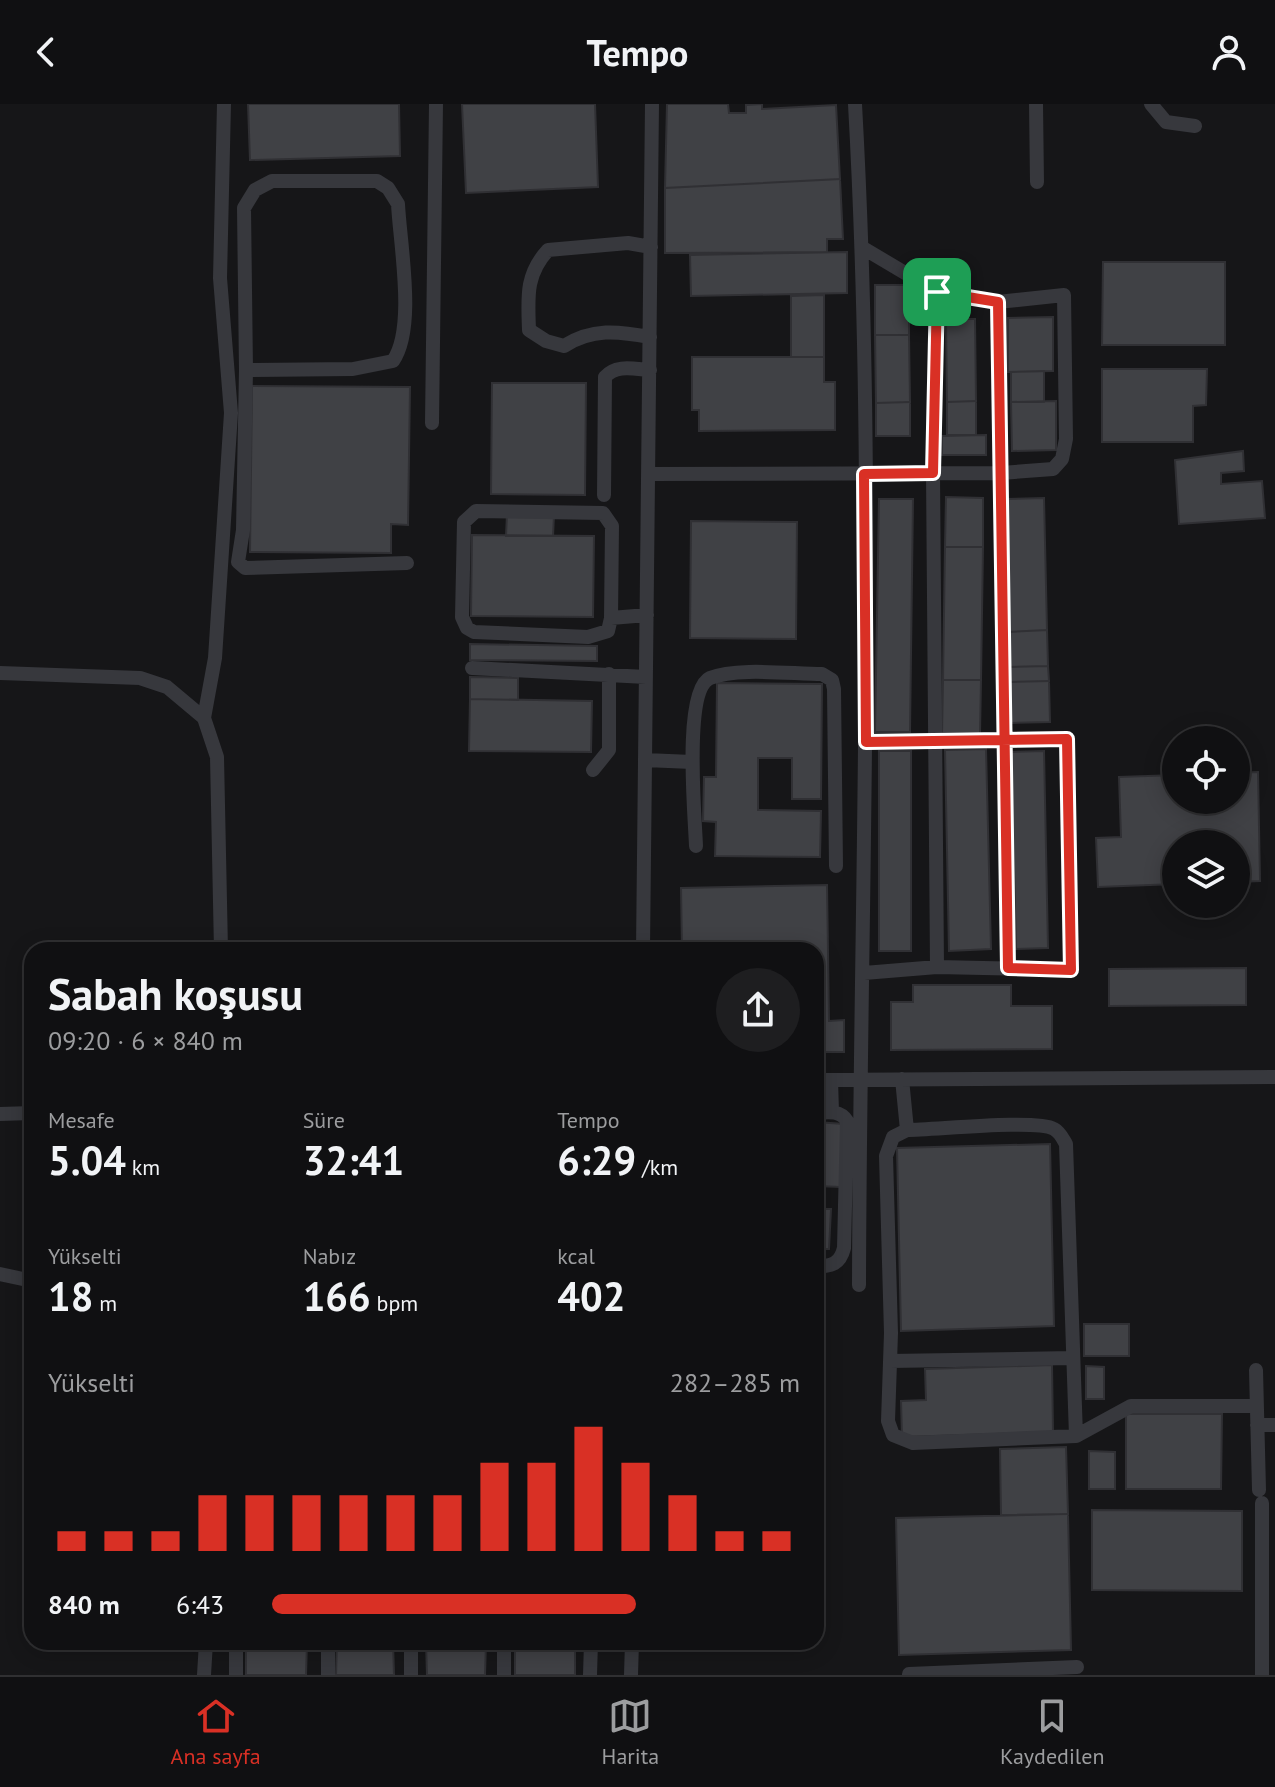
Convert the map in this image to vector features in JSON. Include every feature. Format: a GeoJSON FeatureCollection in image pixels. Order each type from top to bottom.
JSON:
{"type":"FeatureCollection","features":[{"type":"Feature","properties":{"kind":"street"},"geometry":{"type":"LineString","coordinates":[[221,942],[217,757],[204,718],[215,658],[231,413],[220,278],[224,104]]}},
{"type":"Feature","properties":{"kind":"street"},"geometry":{"type":"LineString","coordinates":[[432,423],[436,104]]}},
{"type":"Feature","properties":{"kind":"street"},"geometry":{"type":"LineString","coordinates":[[643,942],[652,104]]}},
{"type":"Feature","properties":{"kind":"street"},"geometry":{"type":"LineString","coordinates":[[855,104],[863,248],[866,742],[859,1285]]}},
{"type":"Feature","properties":{"kind":"street"},"geometry":{"type":"LineString","coordinates":[[1036,104],[1037,182]]}},
{"type":"Feature","properties":{"kind":"street"},"geometry":{"type":"LineString","coordinates":[[1151,104],[1166,122],[1195,126]]}},
{"type":"Feature","properties":{"kind":"street"},"geometry":{"type":"LineString","coordinates":[[238,562],[243,530],[246,370],[244,208],[255,190],[272,181],[377,181],[388,188],[398,204],[405,323],[400,350],[393,361],[353,369],[246,370]]}},
{"type":"Feature","properties":{"kind":"street"},"geometry":{"type":"LineString","coordinates":[[650,337],[601,331],[581,335],[564,346],[546,341],[529,330],[528,281],[534,265],[548,250],[628,243],[651,247]]}},
{"type":"Feature","properties":{"kind":"street"},"geometry":{"type":"LineString","coordinates":[[648,474],[1001,473],[1053,469],[1062,459],[1066,439],[1064,295],[998,302],[937,292],[863,248]]}},
{"type":"Feature","properties":{"kind":"street"},"geometry":{"type":"LineString","coordinates":[[937,292],[933,473],[937,967]]}},
{"type":"Feature","properties":{"kind":"street"},"geometry":{"type":"LineString","coordinates":[[998,302],[1008,968]]}},
{"type":"Feature","properties":{"kind":"street"},"geometry":{"type":"LineString","coordinates":[[604,495],[605,377],[611,371],[623,368],[650,370]]}},
{"type":"Feature","properties":{"kind":"street"},"geometry":{"type":"LineString","coordinates":[[476,511],[603,513],[612,526],[611,618],[608,631],[602,636],[474,632],[467,628],[462,617],[464,522],[476,511]]}},
{"type":"Feature","properties":{"kind":"street"},"geometry":{"type":"LineString","coordinates":[[222,564],[238,562],[245,568],[407,563]]}},
{"type":"Feature","properties":{"kind":"street"},"geometry":{"type":"LineString","coordinates":[[611,618],[647,615]]}},
{"type":"Feature","properties":{"kind":"street"},"geometry":{"type":"LineString","coordinates":[[472,668],[646,677]]}},
{"type":"Feature","properties":{"kind":"street"},"geometry":{"type":"LineString","coordinates":[[0,673],[140,678],[167,687],[204,718]]}},
{"type":"Feature","properties":{"kind":"street"},"geometry":{"type":"LineString","coordinates":[[593,770],[609,750],[609,674]]}},
{"type":"Feature","properties":{"kind":"street"},"geometry":{"type":"LineString","coordinates":[[696,846],[692,762],[698,689],[708,679],[726,674],[822,674],[832,680],[836,866]]}},
{"type":"Feature","properties":{"kind":"street"},"geometry":{"type":"LineString","coordinates":[[864,973],[937,967],[1071,970],[1067,739],[866,742]]}},
{"type":"Feature","properties":{"kind":"street"},"geometry":{"type":"LineString","coordinates":[[645,760],[692,762]]}},
{"type":"Feature","properties":{"kind":"street"},"geometry":{"type":"LineString","coordinates":[[832,1112],[824,1080],[1275,1077]]}},
{"type":"Feature","properties":{"kind":"street"},"geometry":{"type":"LineString","coordinates":[[902,1079],[907,1130]]}},
{"type":"Feature","properties":{"kind":"street"},"geometry":{"type":"LineString","coordinates":[[824,1112],[843,1115],[847,1121],[844,1248],[842,1258],[833,1266],[824,1267]]}},
{"type":"Feature","properties":{"kind":"street"},"geometry":{"type":"LineString","coordinates":[[0,1114],[24,1113]]}},
{"type":"Feature","properties":{"kind":"street"},"geometry":{"type":"LineString","coordinates":[[1076,1436],[1066,1144],[1062,1136],[1054,1129],[1031,1124],[907,1130],[893,1137],[886,1156],[890,1361],[888,1421],[893,1435],[900,1441],[1076,1436],[1131,1406],[1256,1406]]}},
{"type":"Feature","properties":{"kind":"street"},"geometry":{"type":"LineString","coordinates":[[0,1274],[24,1279]]}},
{"type":"Feature","properties":{"kind":"street"},"geometry":{"type":"LineString","coordinates":[[890,1361],[1072,1358]]}},
{"type":"Feature","properties":{"kind":"street"},"geometry":{"type":"LineString","coordinates":[[1256,1370],[1261,1497],[1262,1675]]}},
{"type":"Feature","properties":{"kind":"street"},"geometry":{"type":"LineString","coordinates":[[1257,1425],[1275,1425]]}},
{"type":"Feature","properties":{"kind":"street"},"geometry":{"type":"LineString","coordinates":[[204,1675],[206,1650]]}},
{"type":"Feature","properties":{"kind":"street"},"geometry":{"type":"LineString","coordinates":[[236,1650],[236,1675]]}},
{"type":"Feature","properties":{"kind":"street"},"geometry":{"type":"LineString","coordinates":[[328,1650],[328,1675]]}},
{"type":"Feature","properties":{"kind":"street"},"geometry":{"type":"LineString","coordinates":[[411,1650],[411,1675]]}},
{"type":"Feature","properties":{"kind":"street"},"geometry":{"type":"LineString","coordinates":[[504,1650],[504,1675]]}},
{"type":"Feature","properties":{"kind":"street"},"geometry":{"type":"LineString","coordinates":[[590,1675],[591,1650]]}},
{"type":"Feature","properties":{"kind":"street"},"geometry":{"type":"LineString","coordinates":[[631,1675],[632,1650]]}},
{"type":"Feature","properties":{"kind":"street"},"geometry":{"type":"LineString","coordinates":[[909,1674],[1034,1672],[1077,1667]]}},
{"type":"Feature","properties":{"kind":"building"},"geometry":{"type":"Polygon","coordinates":[[[248,104],[399,104],[400,156],[250,160],[248,104]]]}},
{"type":"Feature","properties":{"kind":"building"},"geometry":{"type":"Polygon","coordinates":[[[462,104],[595,104],[598,187],[466,193],[462,104]]]}},
{"type":"Feature","properties":{"kind":"building"},"geometry":{"type":"Polygon","coordinates":[[[667,104],[728,104],[729,113],[746,113],[746,105],[762,104],[762,109],[836,105],[840,179],[665,188],[667,104]]]}},
{"type":"Feature","properties":{"kind":"building"},"geometry":{"type":"Polygon","coordinates":[[[840,179],[843,239],[827,239],[827,252],[665,253],[665,188],[840,179]]]}},
{"type":"Feature","properties":{"kind":"building"},"geometry":{"type":"Polygon","coordinates":[[[847,252],[847,293],[691,296],[690,255],[847,252]]]}},
{"type":"Feature","properties":{"kind":"building"},"geometry":{"type":"Polygon","coordinates":[[[1103,262],[1225,262],[1225,345],[1102,345],[1103,262]]]}},
{"type":"Feature","properties":{"kind":"building"},"geometry":{"type":"Polygon","coordinates":[[[875,285],[909,285],[909,335],[875,335],[875,285]]]}},
{"type":"Feature","properties":{"kind":"building"},"geometry":{"type":"Polygon","coordinates":[[[824,295],[824,357],[791,357],[791,296],[824,295]]]}},
{"type":"Feature","properties":{"kind":"building"},"geometry":{"type":"Polygon","coordinates":[[[1053,317],[1053,371],[1008,372],[1008,318],[1053,317]]]}},
{"type":"Feature","properties":{"kind":"building"},"geometry":{"type":"Polygon","coordinates":[[[946,319],[975,319],[976,401],[947,402],[946,319]]]}},
{"type":"Feature","properties":{"kind":"building"},"geometry":{"type":"Polygon","coordinates":[[[875,335],[909,335],[910,402],[876,403],[875,335]]]}},
{"type":"Feature","properties":{"kind":"building"},"geometry":{"type":"Polygon","coordinates":[[[692,357],[824,357],[824,382],[835,382],[835,430],[699,431],[699,410],[692,410],[692,357]]]}},
{"type":"Feature","properties":{"kind":"building"},"geometry":{"type":"Polygon","coordinates":[[[1102,369],[1207,369],[1206,405],[1193,406],[1193,442],[1102,442],[1102,369]]]}},
{"type":"Feature","properties":{"kind":"building"},"geometry":{"type":"Polygon","coordinates":[[[1044,371],[1044,402],[1011,402],[1011,372],[1044,371]]]}},
{"type":"Feature","properties":{"kind":"building"},"geometry":{"type":"Polygon","coordinates":[[[492,383],[586,383],[585,495],[491,494],[492,383]]]}},
{"type":"Feature","properties":{"kind":"building"},"geometry":{"type":"Polygon","coordinates":[[[252,386],[410,387],[408,525],[391,524],[391,553],[250,552],[252,386]]]}},
{"type":"Feature","properties":{"kind":"building"},"geometry":{"type":"Polygon","coordinates":[[[976,401],[976,435],[947,435],[947,402],[976,401]]]}},
{"type":"Feature","properties":{"kind":"building"},"geometry":{"type":"Polygon","coordinates":[[[1056,401],[1056,450],[1012,451],[1011,402],[1056,401]]]}},
{"type":"Feature","properties":{"kind":"building"},"geometry":{"type":"Polygon","coordinates":[[[910,402],[910,436],[876,436],[876,403],[910,402]]]}},
{"type":"Feature","properties":{"kind":"building"},"geometry":{"type":"Polygon","coordinates":[[[986,435],[986,455],[942,455],[942,436],[986,435]]]}},
{"type":"Feature","properties":{"kind":"building"},"geometry":{"type":"Polygon","coordinates":[[[1243,451],[1244,471],[1221,473],[1221,484],[1262,481],[1265,518],[1179,524],[1175,460],[1243,451]]]}},
{"type":"Feature","properties":{"kind":"building"},"geometry":{"type":"Polygon","coordinates":[[[946,497],[983,498],[983,547],[945,547],[946,497]]]}},
{"type":"Feature","properties":{"kind":"building"},"geometry":{"type":"Polygon","coordinates":[[[1044,498],[1047,630],[1008,632],[1005,499],[1044,498]]]}},
{"type":"Feature","properties":{"kind":"building"},"geometry":{"type":"Polygon","coordinates":[[[879,499],[913,499],[910,732],[875,732],[879,499]]]}},
{"type":"Feature","properties":{"kind":"building"},"geometry":{"type":"Polygon","coordinates":[[[507,514],[554,515],[553,536],[506,536],[507,514]]]}},
{"type":"Feature","properties":{"kind":"building"},"geometry":{"type":"Polygon","coordinates":[[[691,521],[797,522],[796,639],[690,638],[691,521]]]}},
{"type":"Feature","properties":{"kind":"building"},"geometry":{"type":"Polygon","coordinates":[[[472,535],[594,536],[593,617],[471,616],[472,535]]]}},
{"type":"Feature","properties":{"kind":"building"},"geometry":{"type":"Polygon","coordinates":[[[945,547],[983,547],[981,680],[943,680],[945,547]]]}},
{"type":"Feature","properties":{"kind":"building"},"geometry":{"type":"Polygon","coordinates":[[[1047,630],[1048,666],[1009,667],[1008,632],[1047,630]]]}},
{"type":"Feature","properties":{"kind":"building"},"geometry":{"type":"Polygon","coordinates":[[[470,644],[597,646],[597,661],[470,660],[470,644]]]}},
{"type":"Feature","properties":{"kind":"building"},"geometry":{"type":"Polygon","coordinates":[[[1048,666],[1049,681],[1010,682],[1009,667],[1048,666]]]}},
{"type":"Feature","properties":{"kind":"building"},"geometry":{"type":"Polygon","coordinates":[[[470,677],[518,678],[518,700],[470,699],[470,677]]]}},
{"type":"Feature","properties":{"kind":"building"},"geometry":{"type":"Polygon","coordinates":[[[943,680],[981,680],[980,734],[942,733],[943,680]]]}},
{"type":"Feature","properties":{"kind":"building"},"geometry":{"type":"Polygon","coordinates":[[[1049,681],[1050,722],[1011,723],[1010,682],[1049,681]]]}},
{"type":"Feature","properties":{"kind":"building"},"geometry":{"type":"Polygon","coordinates":[[[717,683],[822,684],[821,799],[792,799],[792,758],[758,758],[758,810],[821,811],[820,857],[715,856],[716,822],[703,821],[704,777],[716,777],[717,683]]]}},
{"type":"Feature","properties":{"kind":"building"},"geometry":{"type":"Polygon","coordinates":[[[470,699],[592,701],[591,752],[469,751],[470,699]]]}},
{"type":"Feature","properties":{"kind":"building"},"geometry":{"type":"Polygon","coordinates":[[[986,749],[991,949],[949,951],[945,750],[986,749]]]}},
{"type":"Feature","properties":{"kind":"building"},"geometry":{"type":"Polygon","coordinates":[[[879,751],[911,751],[911,951],[879,951],[879,751]]]}},
{"type":"Feature","properties":{"kind":"building"},"geometry":{"type":"Polygon","coordinates":[[[1044,751],[1048,948],[1016,949],[1011,752],[1044,751]]]}},
{"type":"Feature","properties":{"kind":"building"},"geometry":{"type":"Polygon","coordinates":[[[1250,772],[1258,772],[1260,881],[1250,881],[1250,830],[1162,830],[1162,885],[1098,887],[1096,838],[1121,837],[1119,777],[1162,775],[1162,814],[1250,814],[1250,772]]]}},
{"type":"Feature","properties":{"kind":"building"},"geometry":{"type":"Polygon","coordinates":[[[827,885],[829,1021],[844,1020],[844,1052],[824,1052],[824,942],[682,942],[681,888],[827,885]]]}},
{"type":"Feature","properties":{"kind":"building"},"geometry":{"type":"Polygon","coordinates":[[[1246,968],[1246,1005],[1109,1006],[1109,969],[1246,968]]]}},
{"type":"Feature","properties":{"kind":"building"},"geometry":{"type":"Polygon","coordinates":[[[913,985],[1011,985],[1011,1006],[1052,1006],[1052,1049],[891,1050],[891,1002],[913,1002],[913,985]]]}},
{"type":"Feature","properties":{"kind":"building"},"geometry":{"type":"Polygon","coordinates":[[[824,1123],[844,1124],[841,1187],[824,1186],[824,1123]]]}},
{"type":"Feature","properties":{"kind":"building"},"geometry":{"type":"Polygon","coordinates":[[[1050,1144],[1054,1326],[901,1331],[897,1148],[1050,1144]]]}},
{"type":"Feature","properties":{"kind":"building"},"geometry":{"type":"Polygon","coordinates":[[[824,1209],[831,1209],[829,1249],[824,1249],[824,1209]]]}},
{"type":"Feature","properties":{"kind":"building"},"geometry":{"type":"Polygon","coordinates":[[[1084,1324],[1129,1324],[1129,1356],[1084,1356],[1084,1324]]]}},
{"type":"Feature","properties":{"kind":"building"},"geometry":{"type":"Polygon","coordinates":[[[1052,1365],[1053,1432],[902,1437],[901,1401],[926,1400],[925,1369],[1052,1365]]]}},
{"type":"Feature","properties":{"kind":"building"},"geometry":{"type":"Polygon","coordinates":[[[1086,1366],[1104,1367],[1104,1399],[1086,1399],[1086,1366]]]}},
{"type":"Feature","properties":{"kind":"building"},"geometry":{"type":"Polygon","coordinates":[[[1126,1414],[1222,1414],[1221,1489],[1126,1489],[1126,1414]]]}},
{"type":"Feature","properties":{"kind":"building"},"geometry":{"type":"Polygon","coordinates":[[[1066,1447],[1068,1514],[1001,1515],[1000,1449],[1066,1447]]]}},
{"type":"Feature","properties":{"kind":"building"},"geometry":{"type":"Polygon","coordinates":[[[1089,1451],[1115,1452],[1115,1489],[1089,1489],[1089,1451]]]}},
{"type":"Feature","properties":{"kind":"building"},"geometry":{"type":"Polygon","coordinates":[[[1092,1510],[1242,1511],[1242,1591],[1092,1590],[1092,1510]]]}},
{"type":"Feature","properties":{"kind":"building"},"geometry":{"type":"Polygon","coordinates":[[[1068,1514],[1071,1650],[899,1655],[896,1518],[1068,1514]]]}},
{"type":"Feature","properties":{"kind":"building"},"geometry":{"type":"Polygon","coordinates":[[[246,1650],[307,1650],[306,1675],[246,1675],[246,1650]]]}},
{"type":"Feature","properties":{"kind":"building"},"geometry":{"type":"Polygon","coordinates":[[[337,1650],[393,1650],[394,1675],[336,1675],[337,1650]]]}},
{"type":"Feature","properties":{"kind":"building"},"geometry":{"type":"Polygon","coordinates":[[[426,1650],[486,1650],[485,1675],[427,1675],[426,1650]]]}},
{"type":"Feature","properties":{"kind":"building"},"geometry":{"type":"Polygon","coordinates":[[[515,1650],[575,1650],[575,1675],[515,1675],[515,1650]]]}},
{"type":"Feature","properties":{"kind":"route"},"geometry":{"type":"LineString","coordinates":[[937,292],[933,473],[864,474],[866,742],[935,739],[1006,738],[1067,739],[1071,970],[1008,968],[1006,738],[998,302],[937,292]]}}]}
